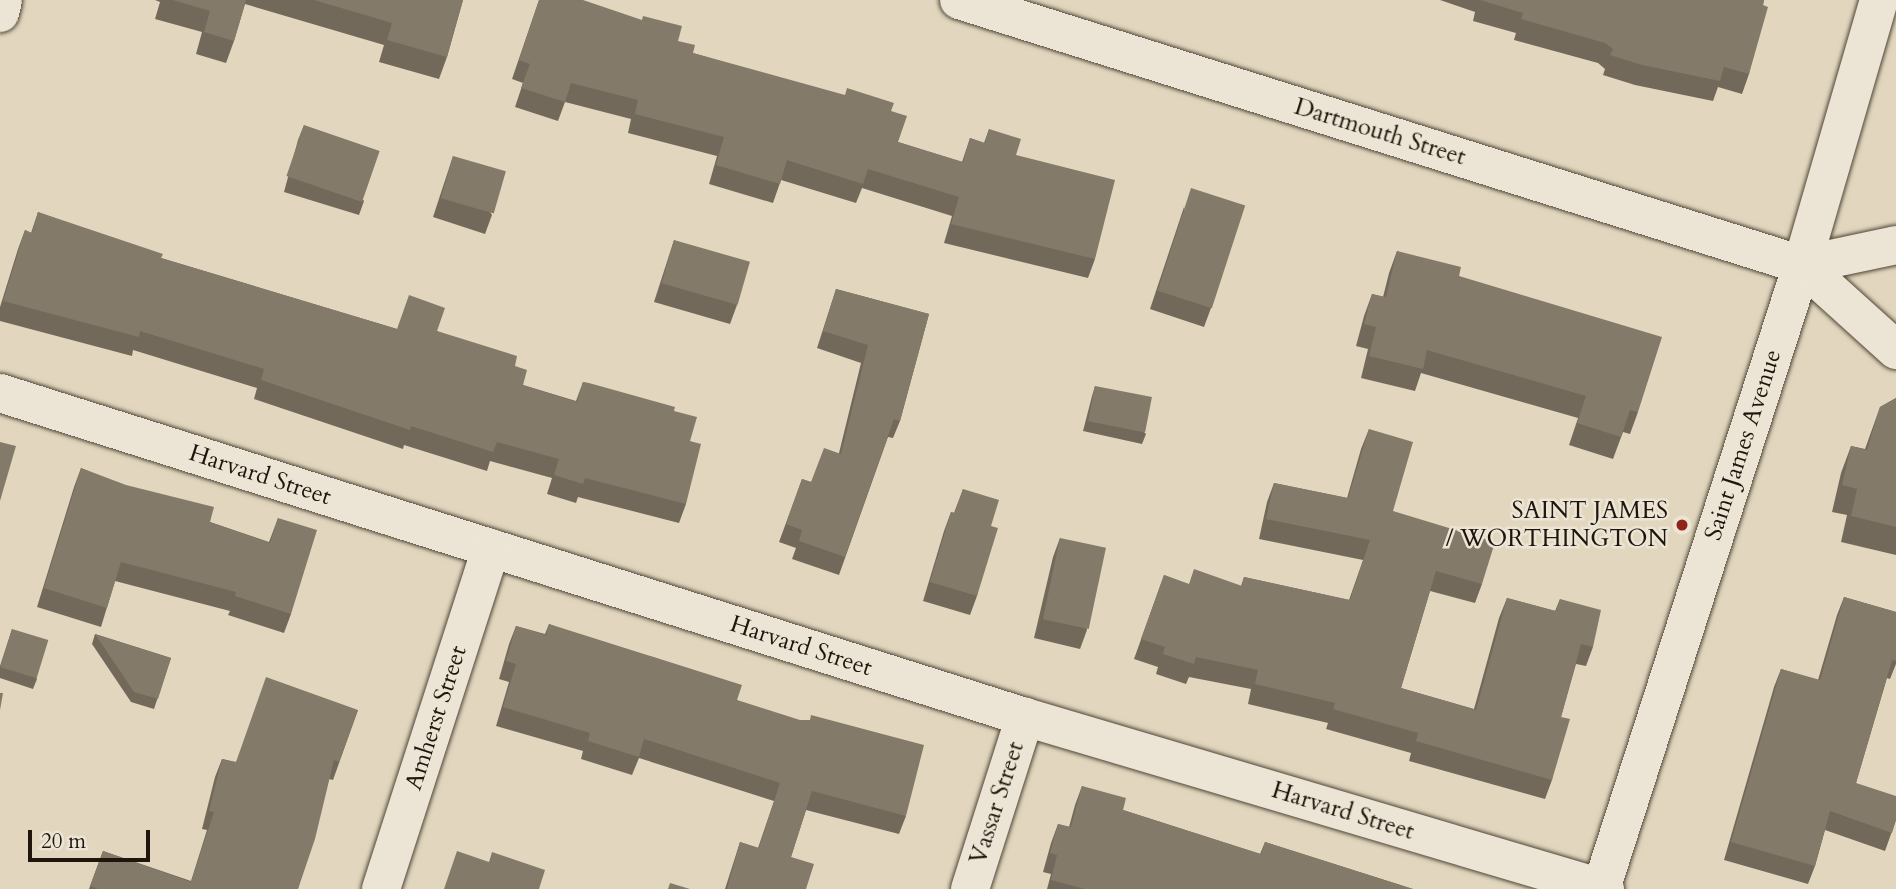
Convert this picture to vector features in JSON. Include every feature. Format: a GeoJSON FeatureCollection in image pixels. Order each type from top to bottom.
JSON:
{"type":"FeatureCollection","features":[{"type":"Feature","properties":{"kind":"street"},"geometry":{"type":"LineString","coordinates":[[0,13],[3,0]]}},
{"type":"Feature","properties":{"kind":"street","name":"Dartmouth Street"},"geometry":{"type":"LineString","coordinates":[[959,0],[1802,265]]}},
{"type":"Feature","properties":{"kind":"street","name":"Saint James Avenue"},"geometry":{"type":"LineString","coordinates":[[1603,889],[1802,265],[1880,0]]}},
{"type":"Feature","properties":{"kind":"street"},"geometry":{"type":"LineString","coordinates":[[1802,265],[1896,245]]}},
{"type":"Feature","properties":{"kind":"street"},"geometry":{"type":"LineString","coordinates":[[1802,265],[1896,350]]}},
{"type":"Feature","properties":{"kind":"street","name":"Harvard Street"},"geometry":{"type":"LineString","coordinates":[[0,393],[1025,717],[1603,889]]}},
{"type":"Feature","properties":{"kind":"street","name":"Amherst Street"},"geometry":{"type":"LineString","coordinates":[[381,889],[491,548]]}},
{"type":"Feature","properties":{"kind":"street","name":"Vassar Street"},"geometry":{"type":"LineString","coordinates":[[970,889],[1025,717]]}},
{"type":"Feature","properties":{"kind":"building"},"geometry":{"type":"Polygon","coordinates":[[[173,0],[246,0],[234,41],[204,32],[210,11],[173,0]]]}},
{"type":"Feature","properties":{"kind":"building"},"geometry":{"type":"Polygon","coordinates":[[[314,0],[463,0],[447,57],[387,40],[392,23],[314,0]]]}},
{"type":"Feature","properties":{"kind":"building"},"geometry":{"type":"Polygon","coordinates":[[[539,0],[583,0],[642,20],[643,16],[682,26],[678,41],[695,45],[693,53],[845,95],[847,88],[894,103],[891,111],[907,116],[898,142],[963,162],[970,138],[985,143],[989,129],[1021,139],[1016,155],[1115,180],[1095,259],[951,224],[959,197],[868,169],[863,184],[787,160],[780,184],[716,165],[724,137],[635,114],[638,100],[571,83],[565,102],[521,88],[530,64],[519,60],[539,0]]]}},
{"type":"Feature","properties":{"kind":"building"},"geometry":{"type":"Polygon","coordinates":[[[1480,0],[1764,0],[1763,5],[1768,7],[1749,74],[1724,67],[1720,81],[1642,65],[1610,55],[1613,49],[1605,43],[1521,19],[1523,13],[1480,0]]]}},
{"type":"Feature","properties":{"kind":"building"},"geometry":{"type":"Polygon","coordinates":[[[304,125],[380,151],[362,202],[286,176],[304,125]]]}},
{"type":"Feature","properties":{"kind":"building"},"geometry":{"type":"Polygon","coordinates":[[[453,156],[506,171],[494,213],[441,198],[453,156]]]}},
{"type":"Feature","properties":{"kind":"building"},"geometry":{"type":"Polygon","coordinates":[[[1191,188],[1245,206],[1212,308],[1158,291],[1191,188]]]}},
{"type":"Feature","properties":{"kind":"building"},"geometry":{"type":"Polygon","coordinates":[[[38,212],[163,254],[161,258],[397,329],[409,295],[445,308],[437,331],[517,356],[515,366],[527,370],[523,385],[577,402],[583,382],[675,407],[674,411],[697,417],[690,441],[701,444],[686,504],[585,478],[583,484],[554,475],[559,459],[497,442],[493,452],[411,426],[410,430],[261,380],[264,369],[140,331],[139,337],[3,301],[25,230],[32,233],[38,212]]]}},
{"type":"Feature","properties":{"kind":"building"},"geometry":{"type":"Polygon","coordinates":[[[674,240],[750,262],[738,305],[662,283],[674,240]]]}},
{"type":"Feature","properties":{"kind":"building"},"geometry":{"type":"Polygon","coordinates":[[[1397,251],[1461,267],[1459,276],[1662,337],[1638,412],[1630,410],[1621,437],[1577,423],[1586,396],[1427,350],[1423,369],[1369,356],[1376,327],[1364,324],[1372,294],[1386,297],[1397,251]]]}},
{"type":"Feature","properties":{"kind":"building"},"geometry":{"type":"Polygon","coordinates":[[[836,289],[929,314],[900,421],[894,419],[845,557],[799,541],[802,530],[786,524],[802,479],[811,482],[824,448],[841,454],[868,345],[823,331],[836,289]]]}},
{"type":"Feature","properties":{"kind":"building"},"geometry":{"type":"Polygon","coordinates":[[[1095,386],[1152,397],[1145,432],[1088,421],[1095,386]]]}},
{"type":"Feature","properties":{"kind":"building"},"geometry":{"type":"Polygon","coordinates":[[[1896,398],[1896,527],[1851,516],[1857,489],[1842,485],[1851,446],[1867,450],[1880,407],[1896,398]]]}},
{"type":"Feature","properties":{"kind":"building"},"geometry":{"type":"Polygon","coordinates":[[[1369,429],[1413,442],[1393,511],[1495,542],[1482,584],[1436,571],[1401,688],[1476,710],[1507,598],[1556,611],[1560,599],[1601,610],[1593,647],[1581,644],[1561,717],[1570,719],[1552,780],[1416,741],[1418,733],[1333,709],[1335,703],[1255,684],[1258,670],[1196,657],[1194,664],[1163,654],[1165,647],[1141,639],[1164,575],[1189,584],[1194,569],[1242,586],[1244,577],[1350,600],[1370,540],[1266,519],[1274,483],[1348,498],[1369,429]]]}},
{"type":"Feature","properties":{"kind":"building"},"geometry":{"type":"Polygon","coordinates":[[[0,442],[16,446],[0,501],[0,442]]]}},
{"type":"Feature","properties":{"kind":"building"},"geometry":{"type":"Polygon","coordinates":[[[81,468],[126,485],[214,507],[210,522],[270,543],[278,518],[317,530],[291,614],[235,596],[236,592],[121,562],[107,608],[44,588],[81,468]]]}},
{"type":"Feature","properties":{"kind":"building"},"geometry":{"type":"Polygon","coordinates":[[[963,489],[999,500],[991,526],[998,528],[977,596],[930,582],[951,512],[955,513],[963,489]]]}},
{"type":"Feature","properties":{"kind":"building"},"geometry":{"type":"Polygon","coordinates":[[[1060,538],[1106,548],[1089,629],[1043,619],[1060,538]]]}},
{"type":"Feature","properties":{"kind":"building"},"geometry":{"type":"Polygon","coordinates":[[[1844,597],[1896,612],[1896,661],[1892,660],[1856,783],[1896,796],[1896,820],[1892,833],[1830,811],[1815,866],[1731,842],[1781,669],[1820,680],[1844,597]]]}},
{"type":"Feature","properties":{"kind":"building"},"geometry":{"type":"Polygon","coordinates":[[[549,624],[742,685],[737,700],[800,720],[810,720],[811,715],[924,745],[906,816],[812,791],[791,857],[814,864],[806,889],[727,889],[740,842],[759,848],[780,783],[644,739],[639,757],[588,741],[590,733],[503,707],[516,664],[506,661],[516,626],[546,635],[549,624]]]}},
{"type":"Feature","properties":{"kind":"building"},"geometry":{"type":"Polygon","coordinates":[[[12,629],[48,640],[37,678],[0,667],[12,629]]]}},
{"type":"Feature","properties":{"kind":"building"},"geometry":{"type":"Polygon","coordinates":[[[95,634],[171,658],[158,699],[134,692],[95,634]]]}},
{"type":"Feature","properties":{"kind":"building"},"geometry":{"type":"Polygon","coordinates":[[[266,677],[358,710],[339,762],[334,760],[315,839],[298,889],[98,889],[90,886],[103,851],[191,882],[214,812],[209,811],[222,759],[236,762],[266,677]]]}},
{"type":"Feature","properties":{"kind":"building"},"geometry":{"type":"Polygon","coordinates":[[[1082,786],[1126,798],[1123,810],[1261,854],[1265,842],[1413,889],[1085,889],[1051,880],[1057,855],[1050,853],[1058,824],[1071,827],[1082,786]]]}},
{"type":"Feature","properties":{"kind":"building"},"geometry":{"type":"Polygon","coordinates":[[[457,851],[489,862],[492,852],[545,870],[539,889],[444,889],[457,851]]]}},
{"type":"Feature","properties":{"kind":"building"},"geometry":{"type":"Polygon","coordinates":[[[670,883],[690,889],[668,889],[670,883]]]}},
{"type":"Feature","properties":{"kind":"place","name":"SAINT JAMES / WORTHINGTON"},"geometry":{"type":"Point","coordinates":[1682,525]}}]}
